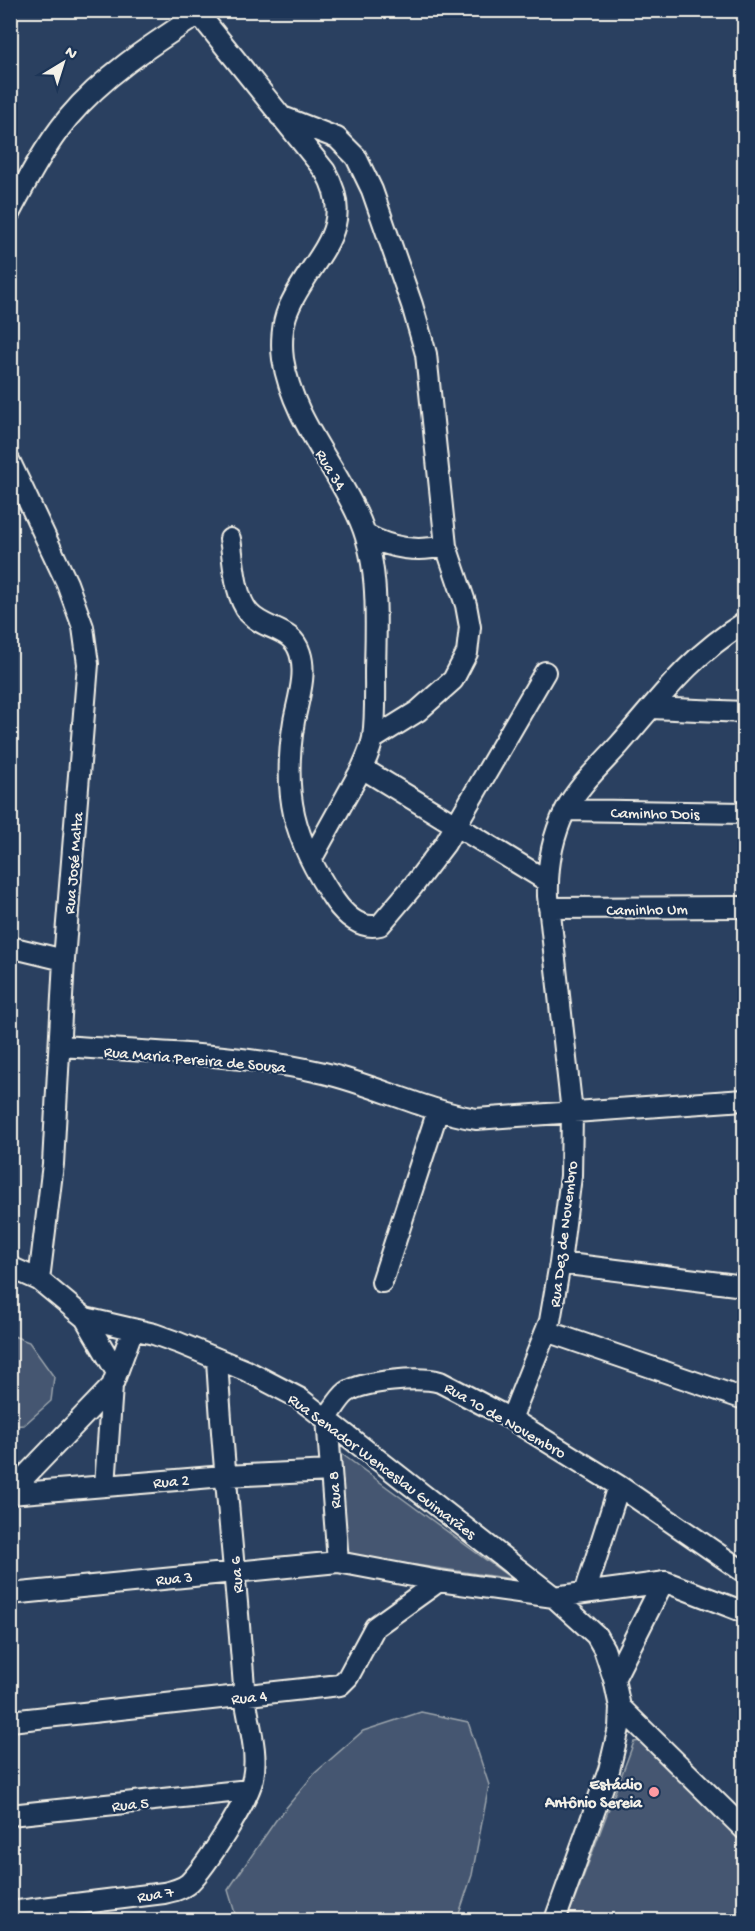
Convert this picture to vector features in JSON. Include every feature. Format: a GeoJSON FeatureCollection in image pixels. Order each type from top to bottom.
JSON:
{"type":"FeatureCollection","features":[{"type":"Feature","properties":{"kind":"street","name":"Rua 34"},"geometry":{"type":"LineString","coordinates":[[202,12],[279,116],[325,171],[336,195],[333,232],[326,249],[286,312],[282,339],[286,373],[299,412],[350,499],[366,535],[372,564],[376,619],[373,739],[362,768],[311,860]]}},
{"type":"Feature","properties":{"kind":"street"},"geometry":{"type":"LineString","coordinates":[[10,212],[51,143],[93,92],[126,63],[202,12]]}},
{"type":"Feature","properties":{"kind":"street"},"geometry":{"type":"LineString","coordinates":[[279,116],[337,138],[356,157],[372,190],[412,305],[426,354],[446,546],[466,605],[470,641],[467,653],[453,681],[418,711],[373,739]]}},
{"type":"Feature","properties":{"kind":"street","name":"Rua José Malta"},"geometry":{"type":"LineString","coordinates":[[10,462],[67,583],[83,627],[88,664],[64,960],[53,1164],[39,1280]]}},
{"type":"Feature","properties":{"kind":"street"},"geometry":{"type":"LineString","coordinates":[[366,535],[385,544],[405,549],[425,550],[446,546]]}},
{"type":"Feature","properties":{"kind":"street"},"geometry":{"type":"LineString","coordinates":[[230,539],[242,603],[250,614],[261,622],[285,632],[293,640],[301,656],[302,675],[289,772],[289,797],[296,826],[311,860],[339,906],[356,921],[374,926],[380,924],[413,886],[456,825],[545,672]]}},
{"type":"Feature","properties":{"kind":"street","name":"Rua Dez de Novembro"},"geometry":{"type":"LineString","coordinates":[[511,1419],[546,1331],[560,1263],[571,1176],[572,1113],[547,881],[552,847],[566,810],[583,786],[703,651],[744,623]]}},
{"type":"Feature","properties":{"kind":"street"},"geometry":{"type":"LineString","coordinates":[[651,708],[744,712]]}},
{"type":"Feature","properties":{"kind":"street"},"geometry":{"type":"LineString","coordinates":[[362,768],[547,881]]}},
{"type":"Feature","properties":{"kind":"street","name":"Caminho Dois"},"geometry":{"type":"LineString","coordinates":[[566,810],[744,813]]}},
{"type":"Feature","properties":{"kind":"street","name":"Caminho Um"},"geometry":{"type":"LineString","coordinates":[[549,908],[744,907]]}},
{"type":"Feature","properties":{"kind":"street"},"geometry":{"type":"LineString","coordinates":[[10,948],[64,960]]}},
{"type":"Feature","properties":{"kind":"street","name":"Rua Maria Pereira de Sousa"},"geometry":{"type":"LineString","coordinates":[[61,1046],[245,1060],[295,1067],[356,1082],[438,1110],[492,1119],[744,1100]]}},
{"type":"Feature","properties":{"kind":"street"},"geometry":{"type":"LineString","coordinates":[[382,1282],[438,1110]]}},
{"type":"Feature","properties":{"kind":"street"},"geometry":{"type":"LineString","coordinates":[[560,1263],[744,1287]]}},
{"type":"Feature","properties":{"kind":"street"},"geometry":{"type":"LineString","coordinates":[[10,1267],[39,1280],[85,1318],[114,1378]]}},
{"type":"Feature","properties":{"kind":"street","name":"Rua Senador Wenceslau Guimarães"},"geometry":{"type":"LineString","coordinates":[[85,1318],[179,1343],[247,1371],[283,1389],[327,1418],[554,1597],[596,1635],[604,1649],[614,1679],[620,1707],[619,1728],[609,1770],[555,1920]]}},
{"type":"Feature","properties":{"kind":"street"},"geometry":{"type":"LineString","coordinates":[[105,1486],[114,1378],[133,1329]]}},
{"type":"Feature","properties":{"kind":"street"},"geometry":{"type":"LineString","coordinates":[[546,1331],[744,1399]]}},
{"type":"Feature","properties":{"kind":"street","name":"Rua 6"},"geometry":{"type":"LineString","coordinates":[[217,1359],[224,1476],[235,1571],[245,1696],[254,1756],[253,1777],[249,1790]]}},
{"type":"Feature","properties":{"kind":"street"},"geometry":{"type":"LineString","coordinates":[[10,1493],[114,1378]]}},
{"type":"Feature","properties":{"kind":"street","name":"Rua 10 de Novembro"},"geometry":{"type":"LineString","coordinates":[[327,1418],[342,1397],[351,1390],[408,1378],[427,1378],[453,1387],[511,1419],[619,1486],[744,1572]]}},
{"type":"Feature","properties":{"kind":"street","name":"Rua 8"},"geometry":{"type":"LineString","coordinates":[[327,1418],[338,1562]]}},
{"type":"Feature","properties":{"kind":"street","name":"Rua 2"},"geometry":{"type":"LineString","coordinates":[[10,1493],[224,1476],[331,1471]]}},
{"type":"Feature","properties":{"kind":"street"},"geometry":{"type":"LineString","coordinates":[[585,1593],[619,1486]]}},
{"type":"Feature","properties":{"kind":"street","name":"Rua 3"},"geometry":{"type":"LineString","coordinates":[[10,1594],[338,1562],[439,1581],[554,1597]]}},
{"type":"Feature","properties":{"kind":"street","name":"Rua 4"},"geometry":{"type":"LineString","coordinates":[[10,1721],[340,1685],[348,1677],[375,1626],[439,1581]]}},
{"type":"Feature","properties":{"kind":"street"},"geometry":{"type":"LineString","coordinates":[[554,1597],[663,1582],[680,1586],[744,1612]]}},
{"type":"Feature","properties":{"kind":"street"},"geometry":{"type":"LineString","coordinates":[[614,1679],[663,1582]]}},
{"type":"Feature","properties":{"kind":"street"},"geometry":{"type":"LineString","coordinates":[[620,1707],[744,1829]]}},
{"type":"Feature","properties":{"kind":"street","name":"Rua 5"},"geometry":{"type":"LineString","coordinates":[[10,1815],[249,1790]]}},
{"type":"Feature","properties":{"kind":"street","name":"Rua 7"},"geometry":{"type":"LineString","coordinates":[[10,1912],[164,1893],[182,1888],[195,1875],[230,1825],[249,1790]]}},
{"type":"Feature","properties":{"kind":"shaded area"},"geometry":{"type":"Polygon","coordinates":[[[11,1335],[29,1342],[54,1377],[51,1401],[24,1425],[11,1426],[11,1335]]]}},
{"type":"Feature","properties":{"kind":"shaded area"},"geometry":{"type":"Polygon","coordinates":[[[339,1452],[512,1579],[347,1555],[339,1452]]]}},
{"type":"Feature","properties":{"kind":"shaded area"},"geometry":{"type":"Polygon","coordinates":[[[421,1712],[468,1722],[489,1785],[472,1875],[457,1920],[237,1920],[228,1890],[276,1820],[315,1773],[363,1731],[421,1712]]]}},
{"type":"Feature","properties":{"kind":"shaded area","name":"Estádio Antônio Sereia"},"geometry":{"type":"Polygon","coordinates":[[[640,1741],[744,1843],[744,1920],[567,1920],[634,1742],[640,1741]]]}},
{"type":"Feature","properties":{"kind":"place","name":"Estádio Antônio Sereia"},"geometry":{"type":"Point","coordinates":[654,1792]}}]}
